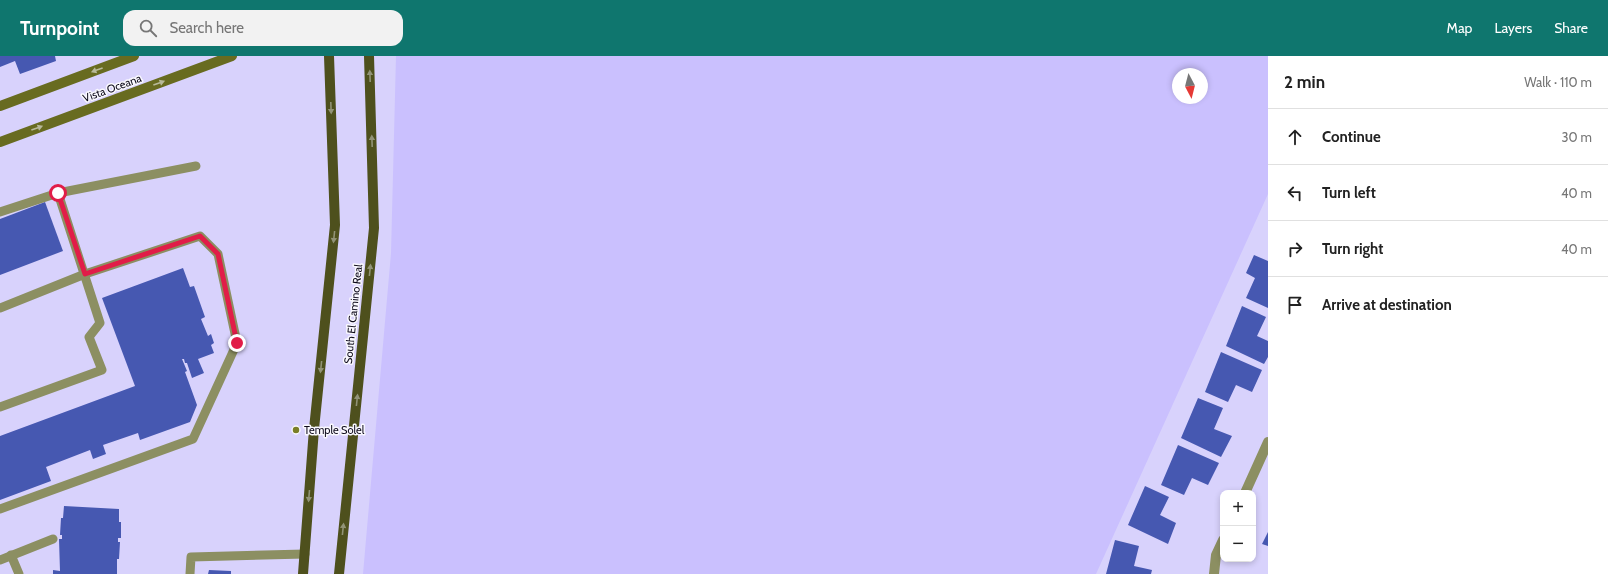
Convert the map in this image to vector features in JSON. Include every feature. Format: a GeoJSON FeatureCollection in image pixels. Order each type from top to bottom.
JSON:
{"type":"FeatureCollection","features":[{"type":"Feature","properties":{"kind":"main road"},"geometry":{"type":"LineString","coordinates":[[303,574],[314,429],[335,225],[329,56]]}},
{"type":"Feature","properties":{"kind":"main road","name":"South El Camino Real"},"geometry":{"type":"LineString","coordinates":[[339,574],[374,228],[369,56]]}},
{"type":"Feature","properties":{"kind":"street","name":"Vista Oceana"},"geometry":{"type":"LineString","coordinates":[[1,103],[134,56]]}},
{"type":"Feature","properties":{"kind":"street","name":"Vista Oceana"},"geometry":{"type":"LineString","coordinates":[[0,142],[232,56]]}},
{"type":"Feature","properties":{"kind":"street"},"geometry":{"type":"LineString","coordinates":[[1246,490],[1268,442]]}},
{"type":"Feature","properties":{"kind":"street"},"geometry":{"type":"LineString","coordinates":[[1214,574],[1216,555],[1220,546]]}},
{"type":"Feature","properties":{"kind":"lane"},"geometry":{"type":"LineString","coordinates":[[0,212],[58,193],[196,166]]}},
{"type":"Feature","properties":{"kind":"lane"},"geometry":{"type":"LineString","coordinates":[[0,407],[102,370],[89,337],[100,323],[58,193]]}},
{"type":"Feature","properties":{"kind":"lane"},"geometry":{"type":"LineString","coordinates":[[0,308],[85,274],[200,236],[218,254],[237,343],[193,439],[0,509]]}},
{"type":"Feature","properties":{"kind":"lane"},"geometry":{"type":"LineString","coordinates":[[0,560],[53,539]]}},
{"type":"Feature","properties":{"kind":"lane"},"geometry":{"type":"LineString","coordinates":[[190,574],[190,557],[305,554]]}},
{"type":"Feature","properties":{"kind":"lane"},"geometry":{"type":"LineString","coordinates":[[11,555],[19,574]]}},
{"type":"Feature","properties":{"kind":"shaded area"},"geometry":{"type":"Polygon","coordinates":[[[396,56],[1268,56],[1268,194],[1096,574],[363,574],[391,253],[396,56]]]}},
{"type":"Feature","properties":{"kind":"building"},"geometry":{"type":"Polygon","coordinates":[[[0,56],[55,56],[56,61],[20,74],[15,61],[0,67],[0,56]]]}},
{"type":"Feature","properties":{"kind":"building"},"geometry":{"type":"Polygon","coordinates":[[[45,202],[63,251],[0,275],[0,219],[45,202]]]}},
{"type":"Feature","properties":{"kind":"building"},"geometry":{"type":"Polygon","coordinates":[[[1254,255],[1268,261],[1268,308],[1246,298],[1255,278],[1246,273],[1254,255]]]}},
{"type":"Feature","properties":{"kind":"building"},"geometry":{"type":"Polygon","coordinates":[[[183,268],[190,287],[194,286],[205,317],[201,319],[208,336],[211,334],[214,343],[211,345],[214,353],[198,359],[204,373],[192,378],[187,363],[185,363],[184,359],[182,359],[197,405],[190,422],[140,440],[138,433],[103,445],[106,454],[93,459],[90,450],[46,467],[51,481],[0,500],[0,436],[135,386],[102,298],[183,268]]]}},
{"type":"Feature","properties":{"kind":"building"},"geometry":{"type":"Polygon","coordinates":[[[1242,306],[1266,317],[1257,336],[1268,341],[1268,357],[1264,364],[1226,346],[1242,306]]]}},
{"type":"Feature","properties":{"kind":"building"},"geometry":{"type":"Polygon","coordinates":[[[1221,352],[1262,370],[1252,392],[1236,385],[1228,402],[1205,392],[1221,352]]]}},
{"type":"Feature","properties":{"kind":"building"},"geometry":{"type":"Polygon","coordinates":[[[1198,398],[1223,408],[1214,429],[1232,436],[1221,457],[1181,438],[1198,398]]]}},
{"type":"Feature","properties":{"kind":"building"},"geometry":{"type":"Polygon","coordinates":[[[1178,445],[1219,463],[1208,485],[1192,478],[1184,495],[1161,485],[1178,445]]]}},
{"type":"Feature","properties":{"kind":"building"},"geometry":{"type":"Polygon","coordinates":[[[1145,486],[1169,497],[1160,515],[1176,523],[1168,544],[1128,525],[1145,486]]]}},
{"type":"Feature","properties":{"kind":"building"},"geometry":{"type":"Polygon","coordinates":[[[64,506],[119,509],[121,538],[118,538],[118,542],[120,542],[119,559],[117,559],[117,574],[53,574],[53,570],[60,571],[59,539],[62,539],[62,535],[60,535],[61,518],[63,518],[64,506]]]}},
{"type":"Feature","properties":{"kind":"building"},"geometry":{"type":"Polygon","coordinates":[[[1268,532],[1268,546],[1262,544],[1268,532]]]}},
{"type":"Feature","properties":{"kind":"building"},"geometry":{"type":"Polygon","coordinates":[[[1115,540],[1139,546],[1134,566],[1152,570],[1151,574],[1106,574],[1115,540]]]}},
{"type":"Feature","properties":{"kind":"building"},"geometry":{"type":"Polygon","coordinates":[[[209,570],[231,571],[231,574],[208,574],[209,570]]]}},
{"type":"Feature","properties":{"kind":"place","name":"Temple Solel"},"geometry":{"type":"Point","coordinates":[296,430]}},
{"type":"Feature","properties":{"kind":"route"},"geometry":{"type":"LineString","coordinates":[[58,193],[85,274],[200,236],[218,254],[237,343]]}}]}
